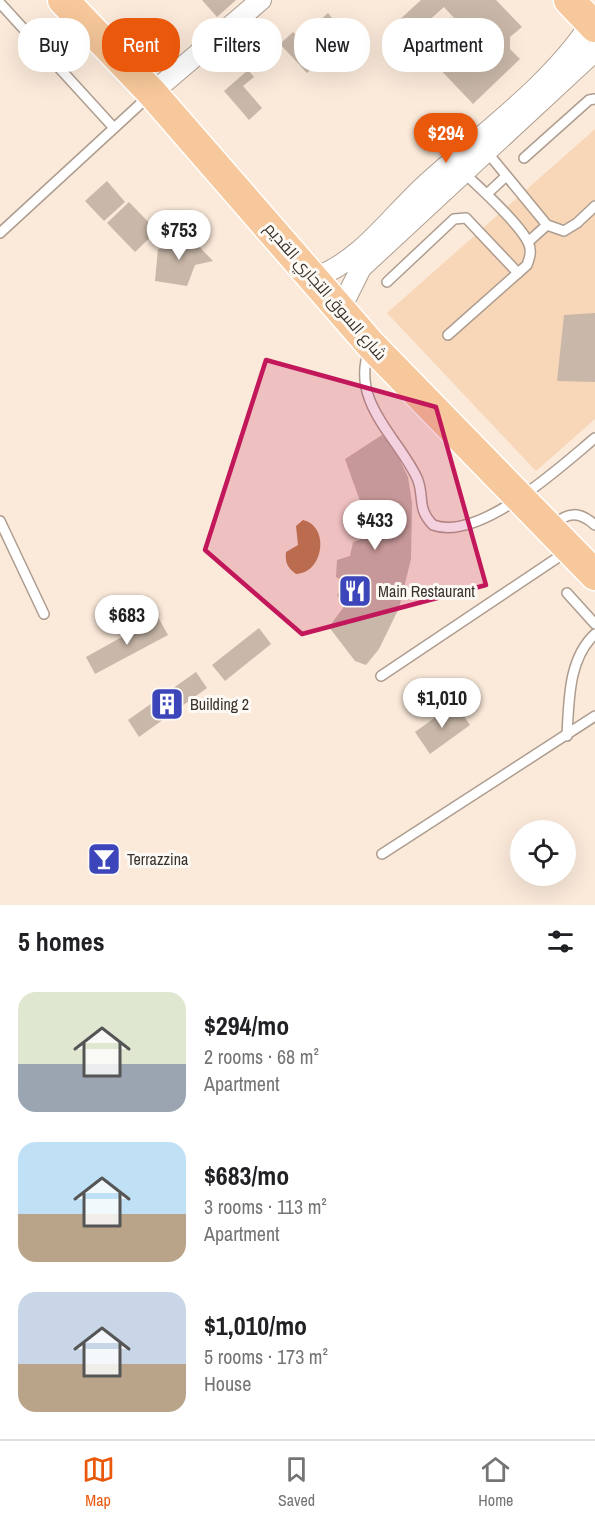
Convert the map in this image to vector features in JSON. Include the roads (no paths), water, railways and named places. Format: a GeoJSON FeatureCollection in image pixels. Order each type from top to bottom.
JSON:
{"type":"FeatureCollection","features":[{"type":"Feature","properties":{"kind":"main road","name":"شارع السوق التجاري القديم"},"geometry":{"type":"LineString","coordinates":[[63,0],[152,93],[371,345],[568,550],[595,575]]}},
{"type":"Feature","properties":{"kind":"main road"},"geometry":{"type":"LineString","coordinates":[[569,0],[594,34]]}},
{"type":"Feature","properties":{"kind":"street"},"geometry":{"type":"LineString","coordinates":[[152,93],[261,0]]}},
{"type":"Feature","properties":{"kind":"street"},"geometry":{"type":"LineString","coordinates":[[341,308],[361,268],[487,152],[594,34]]}},
{"type":"Feature","properties":{"kind":"street"},"geometry":{"type":"LineString","coordinates":[[314,278],[332,271],[352,258],[423,188],[594,34]]}},
{"type":"Feature","properties":{"kind":"lane"},"geometry":{"type":"LineString","coordinates":[[0,3],[114,128]]}},
{"type":"Feature","properties":{"kind":"lane"},"geometry":{"type":"LineString","coordinates":[[0,233],[152,93]]}},
{"type":"Feature","properties":{"kind":"lane"},"geometry":{"type":"LineString","coordinates":[[524,158],[589,100],[595,99]]}},
{"type":"Feature","properties":{"kind":"lane"},"geometry":{"type":"LineString","coordinates":[[487,152],[546,225],[564,231],[577,224],[595,206]]}},
{"type":"Feature","properties":{"kind":"lane"},"geometry":{"type":"LineString","coordinates":[[448,335],[527,265],[531,254],[528,242],[487,194],[464,173]]}},
{"type":"Feature","properties":{"kind":"lane"},"geometry":{"type":"LineString","coordinates":[[487,194],[505,177]]}},
{"type":"Feature","properties":{"kind":"lane"},"geometry":{"type":"LineString","coordinates":[[387,282],[454,219],[460,217],[466,218],[518,273]]}},
{"type":"Feature","properties":{"kind":"lane"},"geometry":{"type":"LineString","coordinates":[[528,242],[546,225]]}},
{"type":"Feature","properties":{"kind":"lane"},"geometry":{"type":"LineString","coordinates":[[371,345],[364,368],[366,387],[382,427],[417,478],[423,512],[433,525],[453,528],[521,500],[595,438]]}},
{"type":"Feature","properties":{"kind":"lane"},"geometry":{"type":"LineString","coordinates":[[549,529],[563,517],[573,514],[582,515],[595,525]]}},
{"type":"Feature","properties":{"kind":"lane"},"geometry":{"type":"LineString","coordinates":[[0,521],[44,614]]}},
{"type":"Feature","properties":{"kind":"lane"},"geometry":{"type":"LineString","coordinates":[[381,676],[568,550]]}},
{"type":"Feature","properties":{"kind":"lane"},"geometry":{"type":"LineString","coordinates":[[567,593],[595,624]]}},
{"type":"Feature","properties":{"kind":"lane"},"geometry":{"type":"LineString","coordinates":[[567,735],[570,690],[575,667],[595,634]]}},
{"type":"Feature","properties":{"kind":"lane"},"geometry":{"type":"LineString","coordinates":[[382,854],[505,772],[595,716]]}},
{"type":"Feature","properties":{"kind":"place","name":"Main Restaurant"},"geometry":{"type":"Point","coordinates":[355,591]}},
{"type":"Feature","properties":{"kind":"place","name":"Building 2"},"geometry":{"type":"Point","coordinates":[167,704]}},
{"type":"Feature","properties":{"kind":"place","name":"Terrazzina"},"geometry":{"type":"Point","coordinates":[104,859]}}]}
